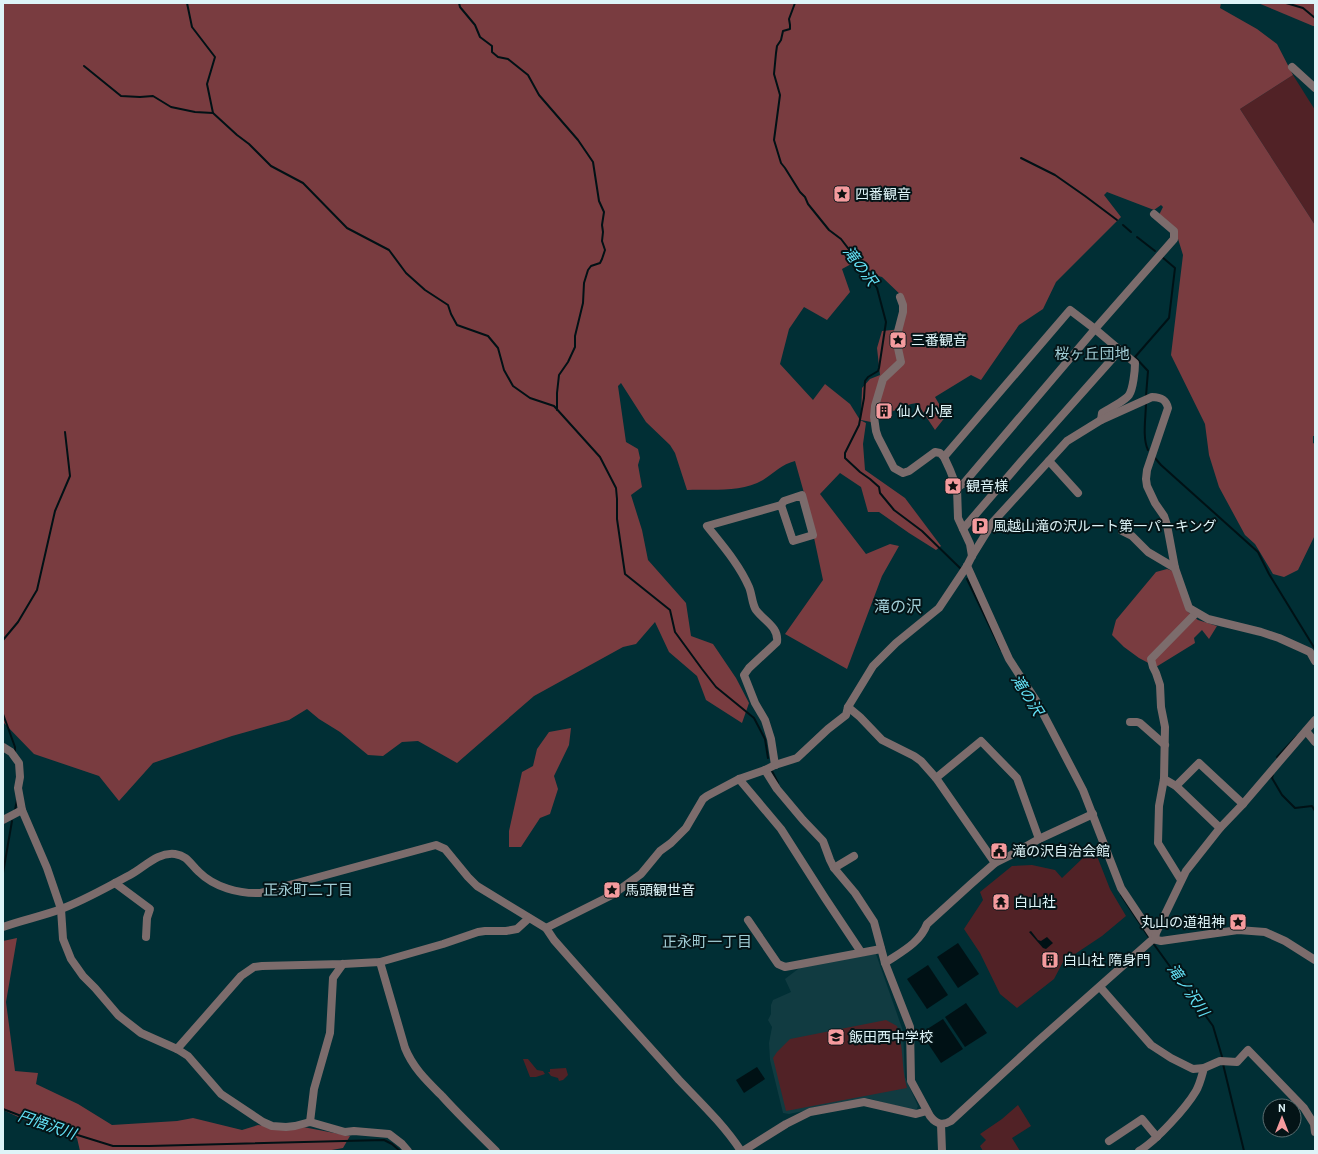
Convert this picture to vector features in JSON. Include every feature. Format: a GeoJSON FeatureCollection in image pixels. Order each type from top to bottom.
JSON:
{"type":"FeatureCollection","features":[{"type":"Feature","properties":{"kind":"street"},"geometry":{"type":"LineString","coordinates":[[1292,67],[1315,88]]}},
{"type":"Feature","properties":{"kind":"street"},"geometry":{"type":"LineString","coordinates":[[957,488],[964,483],[1174,238],[1174,231],[1154,214]]}},
{"type":"Feature","properties":{"kind":"street"},"geometry":{"type":"LineString","coordinates":[[900,297],[903,305],[903,312],[896,339],[900,362],[885,375],[881,384],[874,411],[876,431],[894,468],[903,473],[909,471],[935,452],[940,453],[944,457],[957,488],[958,518],[970,544],[972,556]]}},
{"type":"Feature","properties":{"kind":"street"},"geometry":{"type":"LineString","coordinates":[[944,457],[1070,310],[1135,363],[1135,374],[1129,395],[1102,413],[1101,420]]}},
{"type":"Feature","properties":{"kind":"street"},"geometry":{"type":"LineString","coordinates":[[963,529],[1120,350]]}},
{"type":"Feature","properties":{"kind":"street"},"geometry":{"type":"LineString","coordinates":[[546,928],[612,895],[641,874],[660,851],[671,843],[686,828],[703,799],[722,787],[739,779],[798,758],[828,729],[846,715],[848,707],[873,666],[896,643],[939,608],[967,566],[993,522],[1067,441],[1101,420],[1152,397],[1158,397],[1167,402],[1168,408],[1147,470],[1146,480],[1149,493],[1164,516],[1175,568],[1189,608],[1208,619],[1279,638],[1310,652],[1315,661]]}},
{"type":"Feature","properties":{"kind":"street"},"geometry":{"type":"LineString","coordinates":[[1049,461],[1078,493]]}},
{"type":"Feature","properties":{"kind":"street"},"geometry":{"type":"LineString","coordinates":[[775,765],[771,738],[765,720],[755,703],[744,675],[749,668],[777,642],[775,629],[756,609],[749,587],[738,568],[707,526],[781,505],[784,501],[802,495],[813,535],[793,542],[781,505]]}},
{"type":"Feature","properties":{"kind":"street"},"geometry":{"type":"LineString","coordinates":[[1122,531],[1132,536],[1148,552],[1175,568]]}},
{"type":"Feature","properties":{"kind":"street"},"geometry":{"type":"LineString","coordinates":[[967,566],[1009,659],[1037,702],[1080,783],[1121,888],[1152,940]]}},
{"type":"Feature","properties":{"kind":"street"},"geometry":{"type":"LineString","coordinates":[[1181,880],[1158,843],[1159,806],[1164,779],[1165,727],[1161,707],[1160,685],[1156,673],[1152,667],[1151,659],[1196,613]]}},
{"type":"Feature","properties":{"kind":"street"},"geometry":{"type":"LineString","coordinates":[[848,707],[860,716],[882,740],[921,761],[936,778],[995,863]]}},
{"type":"Feature","properties":{"kind":"street"},"geometry":{"type":"LineString","coordinates":[[765,770],[777,789],[823,841],[834,868],[855,893],[874,922],[885,963],[910,1027],[911,1081],[927,1111],[934,1121],[941,1124],[951,1121],[1152,940],[1186,871],[1220,828],[1243,804],[1315,720]]}},
{"type":"Feature","properties":{"kind":"street"},"geometry":{"type":"LineString","coordinates":[[1130,722],[1137,722],[1165,745]]}},
{"type":"Feature","properties":{"kind":"street"},"geometry":{"type":"LineString","coordinates":[[1306,731],[1315,742]]}},
{"type":"Feature","properties":{"kind":"street"},"geometry":{"type":"LineString","coordinates":[[936,778],[981,741],[1018,778],[1040,839]]}},
{"type":"Feature","properties":{"kind":"street"},"geometry":{"type":"LineString","coordinates":[[3,747],[11,752],[19,763],[20,777],[18,788],[22,810],[47,868],[61,909],[63,939],[71,959],[83,976],[118,1015],[141,1032],[177,1049],[188,1056],[221,1094],[263,1122],[272,1126],[286,1127],[310,1122],[345,1132],[354,1131],[389,1134],[402,1144],[408,1151]]}},
{"type":"Feature","properties":{"kind":"street"},"geometry":{"type":"LineString","coordinates":[[1176,786],[1199,763],[1243,804]]}},
{"type":"Feature","properties":{"kind":"street"},"geometry":{"type":"LineString","coordinates":[[739,779],[781,829],[861,952]]}},
{"type":"Feature","properties":{"kind":"street"},"geometry":{"type":"LineString","coordinates":[[1164,779],[1176,786],[1220,828]]}},
{"type":"Feature","properties":{"kind":"street"},"geometry":{"type":"LineString","coordinates":[[3,820],[22,810]]}},
{"type":"Feature","properties":{"kind":"street"},"geometry":{"type":"LineString","coordinates":[[885,963],[916,941],[924,933],[927,924],[932,919],[995,863],[1040,839],[1093,814]]}},
{"type":"Feature","properties":{"kind":"street"},"geometry":{"type":"LineString","coordinates":[[6,926],[61,909],[115,883],[164,854],[175,854],[185,857],[209,881],[230,889],[249,893],[260,893],[436,845],[445,849],[477,886],[546,928],[554,940],[625,1021],[731,1135],[742,1151],[786,1124],[810,1112],[864,1102],[916,1114],[927,1111]]}},
{"type":"Feature","properties":{"kind":"street"},"geometry":{"type":"LineString","coordinates":[[834,868],[854,856]]}},
{"type":"Feature","properties":{"kind":"street"},"geometry":{"type":"LineString","coordinates":[[115,883],[150,909],[147,918],[146,937]]}},
{"type":"Feature","properties":{"kind":"street"},"geometry":{"type":"LineString","coordinates":[[177,1049],[241,976],[254,967],[380,962],[443,944],[478,932],[506,932],[517,929],[529,918]]}},
{"type":"Feature","properties":{"kind":"street"},"geometry":{"type":"LineString","coordinates":[[748,920],[778,964],[785,966],[881,949]]}},
{"type":"Feature","properties":{"kind":"street"},"geometry":{"type":"LineString","coordinates":[[1152,940],[1161,941],[1238,930],[1265,932],[1285,941],[1315,960]]}},
{"type":"Feature","properties":{"kind":"street"},"geometry":{"type":"LineString","coordinates":[[380,962],[405,1048],[410,1060],[424,1078],[496,1151]]}},
{"type":"Feature","properties":{"kind":"street"},"geometry":{"type":"LineString","coordinates":[[310,1122],[314,1089],[330,1033],[332,978],[343,964]]}},
{"type":"Feature","properties":{"kind":"street"},"geometry":{"type":"LineString","coordinates":[[1100,987],[1151,1045],[1187,1067],[1193,1069],[1204,1068],[1222,1061],[1237,1062],[1248,1050],[1304,1108],[1314,1124],[1315,1132]]}},
{"type":"Feature","properties":{"kind":"street"},"geometry":{"type":"LineString","coordinates":[[1139,1151],[1157,1137],[1177,1115],[1196,1090],[1204,1068]]}},
{"type":"Feature","properties":{"kind":"street"},"geometry":{"type":"LineString","coordinates":[[1109,1141],[1142,1119],[1157,1137]]}},
{"type":"Feature","properties":{"kind":"street"},"geometry":{"type":"LineString","coordinates":[[941,1124],[942,1151]]}},
{"type":"Feature","properties":{"kind":"shaded area"},"geometry":{"type":"Polygon","coordinates":[[[3,3],[1221,3],[1220,8],[1257,29],[1277,44],[1293,75],[1240,109],[1315,225],[1315,436],[1313,436],[1313,443],[1315,444],[1315,535],[1298,570],[1284,577],[1273,574],[1255,544],[1245,535],[1219,487],[1209,455],[1205,424],[1171,355],[1183,255],[1175,229],[1159,215],[1163,207],[1161,205],[1154,210],[1107,192],[1104,195],[1121,217],[1056,282],[1043,309],[1019,325],[981,380],[971,375],[935,397],[946,416],[935,430],[917,403],[878,417],[871,422],[861,420],[862,388],[870,379],[880,375],[877,348],[882,331],[902,329],[904,298],[882,277],[863,272],[853,263],[842,269],[850,292],[827,320],[804,307],[789,329],[780,364],[813,400],[825,384],[850,404],[860,420],[866,423],[863,444],[865,470],[905,498],[941,546],[936,550],[879,512],[868,512],[861,487],[840,473],[820,494],[866,554],[890,544],[899,546],[882,576],[847,669],[785,634],[823,580],[806,500],[795,461],[782,466],[763,480],[745,487],[726,490],[687,490],[675,453],[670,445],[646,422],[621,383],[618,386],[626,442],[638,449],[640,458],[638,465],[642,487],[631,495],[642,530],[648,560],[686,603],[691,636],[713,644],[736,678],[749,703],[742,723],[706,700],[697,676],[669,652],[655,622],[636,644],[623,647],[534,696],[457,763],[418,741],[402,742],[383,756],[368,755],[340,732],[319,719],[307,709],[289,720],[232,736],[153,763],[119,801],[99,776],[34,754],[3,722],[3,3]]]}},
{"type":"Feature","properties":{"kind":"shaded area"},"geometry":{"type":"Polygon","coordinates":[[[1258,3],[1315,3],[1315,26],[1313,26],[1258,3]]]}},
{"type":"Feature","properties":{"kind":"shaded area"},"geometry":{"type":"Polygon","coordinates":[[[1293,75],[1315,110],[1315,225],[1240,109],[1293,75]]]}},
{"type":"Feature","properties":{"kind":"shaded area"},"geometry":{"type":"Polygon","coordinates":[[[1167,569],[1173,571],[1187,611],[1198,620],[1217,626],[1209,639],[1202,630],[1194,638],[1195,643],[1156,667],[1139,658],[1124,647],[1112,635],[1116,620],[1156,572],[1167,569]]]}},
{"type":"Feature","properties":{"kind":"shaded area"},"geometry":{"type":"Polygon","coordinates":[[[571,728],[569,745],[554,776],[558,789],[550,814],[540,818],[521,847],[509,847],[509,831],[522,772],[533,766],[537,749],[549,732],[571,728]]]}},
{"type":"Feature","properties":{"kind":"shaded area"},"geometry":{"type":"Polygon","coordinates":[[[1085,856],[1097,856],[1110,889],[1126,916],[1102,936],[1063,962],[1054,979],[1017,1008],[1000,994],[980,953],[964,929],[983,900],[980,892],[1012,866],[1032,865],[1055,870],[1062,878],[1085,856]]]}},
{"type":"Feature","properties":{"kind":"shaded area"},"geometry":{"type":"Polygon","coordinates":[[[1031,931],[1038,940],[1041,941],[1047,937],[1053,943],[1046,949],[1043,948],[1029,932],[1031,931]]]}},
{"type":"Feature","properties":{"kind":"shaded area"},"geometry":{"type":"Polygon","coordinates":[[[17,938],[6,1002],[15,1071],[38,1073],[36,1084],[78,1104],[112,1125],[177,1121],[193,1118],[242,1130],[258,1125],[278,1128],[303,1127],[350,1136],[343,1148],[326,1151],[80,1151],[77,1138],[49,1126],[25,1120],[3,1110],[3,941],[17,938]]]}},
{"type":"Feature","properties":{"kind":"shaded area"},"geometry":{"type":"Polygon","coordinates":[[[958,943],[979,974],[958,988],[937,957],[958,943]]]}},
{"type":"Feature","properties":{"kind":"shaded area","name":"飯田西中学校"},"geometry":{"type":"Polygon","coordinates":[[[876,954],[903,1031],[905,1077],[918,1106],[916,1111],[867,1098],[789,1114],[783,1113],[770,1060],[769,1043],[772,1027],[768,1020],[771,1014],[771,1005],[773,1000],[791,992],[785,979],[802,966],[876,954]]]}},
{"type":"Feature","properties":{"kind":"shaded area"},"geometry":{"type":"Polygon","coordinates":[[[928,965],[948,995],[927,1009],[907,979],[928,965]]]}},
{"type":"Feature","properties":{"kind":"shaded area"},"geometry":{"type":"Polygon","coordinates":[[[966,1003],[987,1033],[965,1047],[945,1017],[966,1003]]]}},
{"type":"Feature","properties":{"kind":"shaded area"},"geometry":{"type":"Polygon","coordinates":[[[943,1019],[963,1049],[941,1063],[921,1033],[943,1019]]]}},
{"type":"Feature","properties":{"kind":"shaded area"},"geometry":{"type":"Polygon","coordinates":[[[886,1020],[897,1026],[901,1041],[907,1088],[786,1111],[773,1058],[790,1039],[886,1020]]]}},
{"type":"Feature","properties":{"kind":"shaded area"},"geometry":{"type":"Polygon","coordinates":[[[523,1059],[528,1059],[537,1070],[543,1071],[545,1074],[530,1077],[523,1059]]]}},
{"type":"Feature","properties":{"kind":"shaded area"},"geometry":{"type":"Polygon","coordinates":[[[757,1067],[765,1079],[744,1093],[736,1080],[757,1067]]]}},
{"type":"Feature","properties":{"kind":"shaded area"},"geometry":{"type":"Polygon","coordinates":[[[566,1068],[568,1075],[563,1080],[559,1081],[558,1078],[551,1076],[548,1072],[550,1072],[550,1069],[566,1068]]]}},
{"type":"Feature","properties":{"kind":"shaded area"},"geometry":{"type":"Polygon","coordinates":[[[1018,1105],[1031,1126],[1012,1138],[1020,1151],[983,1151],[980,1146],[986,1140],[980,1134],[1002,1119],[1018,1105]]]}},
{"type":"Feature","properties":{"kind":"waterway"},"geometry":{"type":"LineString","coordinates":[[187,3],[192,27],[215,57],[207,84],[213,113],[249,144],[271,166],[303,183],[347,228],[389,250],[406,273],[425,290],[448,305],[457,325],[488,336],[498,348],[504,370],[513,386],[530,398],[554,406],[600,457],[616,488],[617,519],[625,574],[670,610],[675,632],[702,669],[716,687],[754,718],[765,739],[768,758]]}},
{"type":"Feature","properties":{"kind":"waterway"},"geometry":{"type":"LineString","coordinates":[[459,3],[460,7],[475,25],[480,37],[492,46],[492,52],[498,57],[508,59],[528,75],[539,95],[578,140],[593,162],[599,201],[604,212],[602,241],[605,250],[600,263],[591,266],[588,270],[584,283],[583,303],[575,336],[575,347],[568,362],[559,375],[557,410]]}},
{"type":"Feature","properties":{"kind":"waterway","name":"滝の沢"},"geometry":{"type":"LineString","coordinates":[[795,3],[789,19],[790,29],[783,31],[781,40],[777,46],[774,74],[780,95],[774,140],[781,163],[800,192],[805,197],[808,204],[829,230],[841,239],[877,288],[886,322],[879,368],[878,371],[868,377],[865,381],[864,398],[859,425],[845,453],[845,458],[879,487],[880,493],[894,510],[922,531],[961,569]]}},
{"type":"Feature","properties":{"kind":"waterway"},"geometry":{"type":"LineString","coordinates":[[1286,3],[1303,8],[1315,18]]}},
{"type":"Feature","properties":{"kind":"waterway"},"geometry":{"type":"LineString","coordinates":[[84,66],[121,96],[153,96],[171,107],[195,112],[213,113]]}},
{"type":"Feature","properties":{"kind":"waterway"},"geometry":{"type":"LineString","coordinates":[[1021,158],[1055,175],[1117,220]]}},
{"type":"Feature","properties":{"kind":"waterway"},"geometry":{"type":"LineString","coordinates":[[1123,225],[1131,232]]}},
{"type":"Feature","properties":{"kind":"waterway"},"geometry":{"type":"LineString","coordinates":[[1137,237],[1155,251]]}},
{"type":"Feature","properties":{"kind":"waterway"},"geometry":{"type":"LineString","coordinates":[[1146,396],[1148,371],[1135,357],[1169,318],[1175,268],[1162,257]]}},
{"type":"Feature","properties":{"kind":"waterway"},"geometry":{"type":"LineString","coordinates":[[1146,402],[1145,439],[1148,450]]}},
{"type":"Feature","properties":{"kind":"waterway"},"geometry":{"type":"LineString","coordinates":[[3,640],[18,622],[37,590],[55,511],[70,476],[65,432]]}},
{"type":"Feature","properties":{"kind":"waterway"},"geometry":{"type":"LineString","coordinates":[[1154,457],[1258,552],[1269,574],[1315,649]]}},
{"type":"Feature","properties":{"kind":"waterway","name":"滝の沢"},"geometry":{"type":"LineString","coordinates":[[967,579],[1001,650]]}},
{"type":"Feature","properties":{"kind":"waterway"},"geometry":{"type":"LineString","coordinates":[[3,714],[15,747],[15,753]]}},
{"type":"Feature","properties":{"kind":"waterway"},"geometry":{"type":"LineString","coordinates":[[1277,757],[1297,736]]}},
{"type":"Feature","properties":{"kind":"waterway"},"geometry":{"type":"LineString","coordinates":[[772,771],[778,783]]}},
{"type":"Feature","properties":{"kind":"waterway"},"geometry":{"type":"LineString","coordinates":[[1273,774],[1272,778],[1282,795],[1295,808],[1312,806],[1315,811]]}},
{"type":"Feature","properties":{"kind":"waterway"},"geometry":{"type":"LineString","coordinates":[[15,810],[17,800]]}},
{"type":"Feature","properties":{"kind":"waterway"},"geometry":{"type":"LineString","coordinates":[[3,873],[12,821]]}},
{"type":"Feature","properties":{"kind":"waterway"},"geometry":{"type":"LineString","coordinates":[[3,873],[3,924]]}},
{"type":"Feature","properties":{"kind":"waterway","name":"滝ノ沢川"},"geometry":{"type":"LineString","coordinates":[[1121,895],[1150,939]]}},
{"type":"Feature","properties":{"kind":"waterway","name":"滝ノ沢川"},"geometry":{"type":"LineString","coordinates":[[1153,943],[1213,1026],[1223,1060]]}},
{"type":"Feature","properties":{"kind":"waterway","name":"滝ノ沢川"},"geometry":{"type":"LineString","coordinates":[[1223,1064],[1244,1151]]}},
{"type":"Feature","properties":{"kind":"waterway","name":"円悟沢川"},"geometry":{"type":"LineString","coordinates":[[3,1109],[42,1124],[113,1146],[384,1140],[392,1144],[400,1151]]}},
{"type":"Feature","properties":{"kind":"place","name":"四番観音"},"geometry":{"type":"Point","coordinates":[842,194]}},
{"type":"Feature","properties":{"kind":"place","name":"三番観音"},"geometry":{"type":"Point","coordinates":[898,340]}},
{"type":"Feature","properties":{"kind":"place","name":"仙人小屋"},"geometry":{"type":"Point","coordinates":[884,411]}},
{"type":"Feature","properties":{"kind":"place","name":"観音様"},"geometry":{"type":"Point","coordinates":[953,486]}},
{"type":"Feature","properties":{"kind":"place","name":"風越山滝の沢ルート第一パーキング"},"geometry":{"type":"Point","coordinates":[980,526]}},
{"type":"Feature","properties":{"kind":"place","name":"滝の沢自治会館"},"geometry":{"type":"Point","coordinates":[999,851]}},
{"type":"Feature","properties":{"kind":"place","name":"馬頭観世音"},"geometry":{"type":"Point","coordinates":[612,890]}},
{"type":"Feature","properties":{"kind":"place","name":"白山社"},"geometry":{"type":"Point","coordinates":[1001,902]}},
{"type":"Feature","properties":{"kind":"place","name":"丸山の道祖神"},"geometry":{"type":"Point","coordinates":[1238,922]}},
{"type":"Feature","properties":{"kind":"place","name":"白山社 隋身門"},"geometry":{"type":"Point","coordinates":[1050,960]}},
{"type":"Feature","properties":{"kind":"place","name":"飯田西中学校"},"geometry":{"type":"Point","coordinates":[836,1037]}},
{"type":"Feature","properties":{"kind":"district","name":"桜ヶ丘団地"},"geometry":{"type":"Point","coordinates":[1092,354]}},
{"type":"Feature","properties":{"kind":"district","name":"滝の沢"},"geometry":{"type":"Point","coordinates":[898,606]}},
{"type":"Feature","properties":{"kind":"district","name":"正永町二丁目"},"geometry":{"type":"Point","coordinates":[308,890]}},
{"type":"Feature","properties":{"kind":"district","name":"正永町一丁目"},"geometry":{"type":"Point","coordinates":[707,942]}}]}
